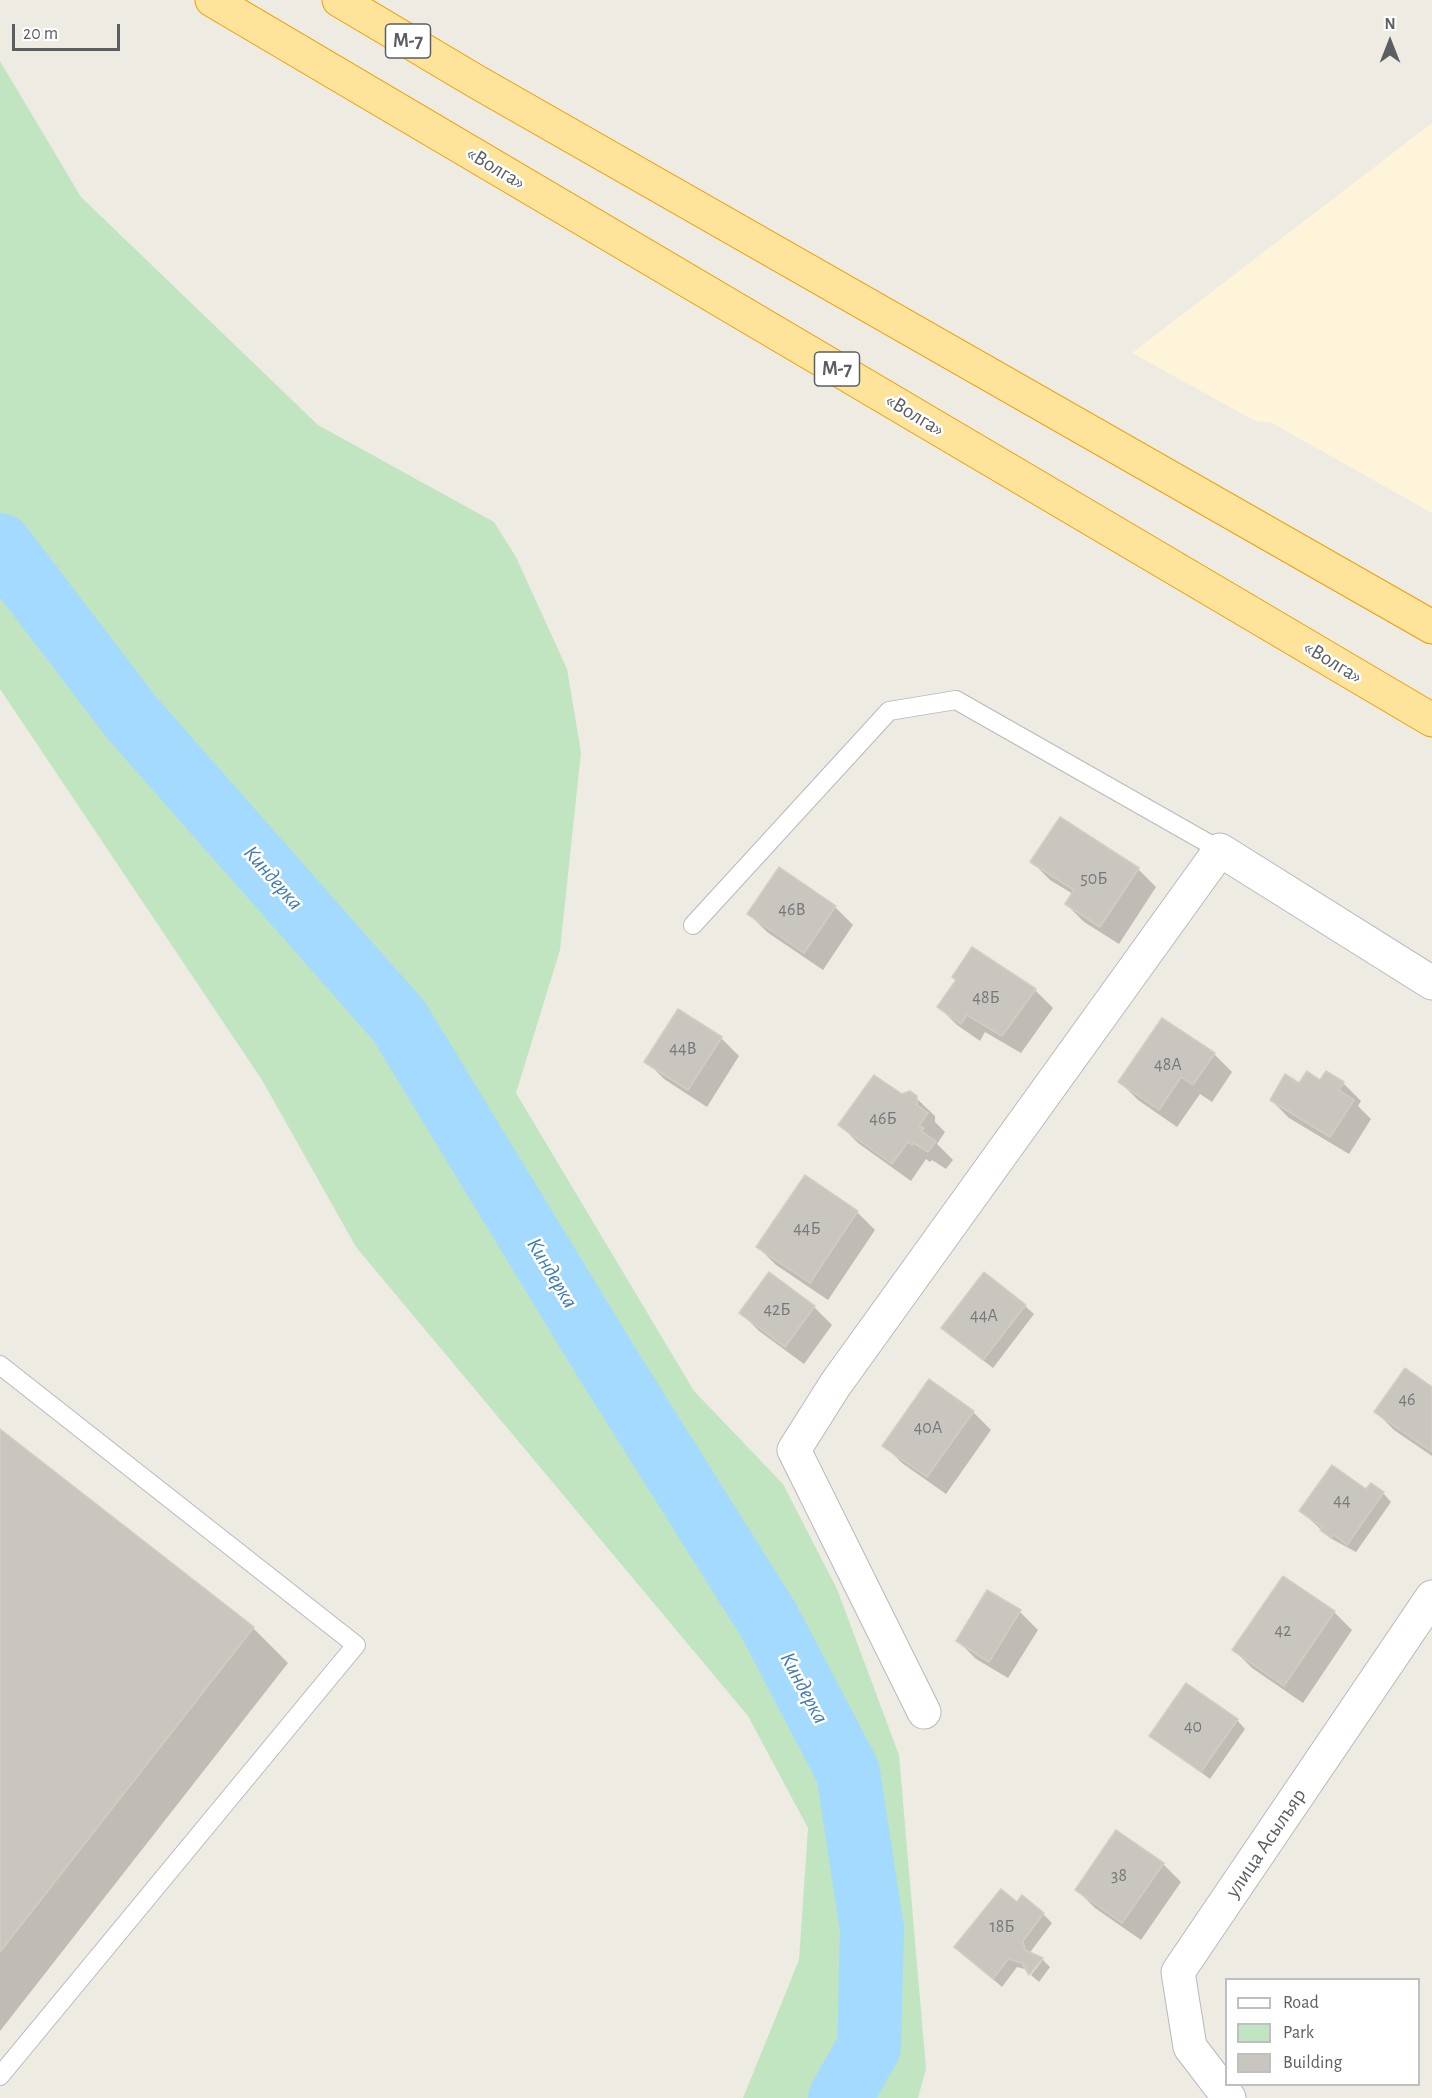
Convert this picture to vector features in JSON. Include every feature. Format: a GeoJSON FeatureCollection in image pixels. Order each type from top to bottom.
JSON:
{"type":"FeatureCollection","features":[{"type":"Feature","properties":{"kind":"highway","name":"«Волга»"},"geometry":{"type":"LineString","coordinates":[[212,0],[1432,720]]}},
{"type":"Feature","properties":{"kind":"highway","name":"М-7"},"geometry":{"type":"LineString","coordinates":[[339,0],[487,88],[1432,627]]}},
{"type":"Feature","properties":{"kind":"street"},"geometry":{"type":"LineString","coordinates":[[924,1712],[794,1450],[842,1376],[1220,850],[1432,983]]}},
{"type":"Feature","properties":{"kind":"street","name":"улица Асылъяр"},"geometry":{"type":"LineString","coordinates":[[1228,2098],[1190,2047],[1178,1972],[1432,1597]]}},
{"type":"Feature","properties":{"kind":"lane"},"geometry":{"type":"LineString","coordinates":[[693,925],[889,711],[956,700],[1220,850]]}},
{"type":"Feature","properties":{"kind":"lane"},"geometry":{"type":"LineString","coordinates":[[0,1365],[356,1645],[0,2076]]}},
{"type":"Feature","properties":{"kind":"shaded area"},"geometry":{"type":"Polygon","coordinates":[[[1432,123],[1432,513],[1272,423],[1255,421],[1132,353],[1432,123]]]}},
{"type":"Feature","properties":{"kind":"green space"},"geometry":{"type":"Polygon","coordinates":[[[0,61],[81,197],[318,425],[494,522],[516,557],[567,669],[581,752],[560,950],[516,1093],[694,1391],[783,1484],[837,1589],[899,1755],[926,2069],[918,2098],[743,2098],[799,1960],[808,1828],[748,1716],[356,1247],[262,1080],[0,689],[0,61]]]}},
{"type":"Feature","properties":{"kind":"building"},"geometry":{"type":"Polygon","coordinates":[[[1060,817],[1139,868],[1100,927],[1065,904],[1074,890],[1030,862],[1060,817]]]}},
{"type":"Feature","properties":{"kind":"building"},"geometry":{"type":"Polygon","coordinates":[[[779,867],[836,906],[804,953],[747,914],[779,867]]]}},
{"type":"Feature","properties":{"kind":"building"},"geometry":{"type":"Polygon","coordinates":[[[972,947],[1036,989],[1002,1036],[967,1015],[961,1024],[937,1007],[956,980],[952,977],[972,947]]]}},
{"type":"Feature","properties":{"kind":"building"},"geometry":{"type":"Polygon","coordinates":[[[678,1009],[722,1037],[688,1090],[644,1062],[678,1009]]]}},
{"type":"Feature","properties":{"kind":"building"},"geometry":{"type":"Polygon","coordinates":[[[1162,1018],[1215,1053],[1193,1085],[1181,1077],[1159,1110],[1118,1082],[1162,1018]]]}},
{"type":"Feature","properties":{"kind":"building"},"geometry":{"type":"Polygon","coordinates":[[[1307,1071],[1320,1080],[1326,1071],[1344,1082],[1339,1090],[1354,1100],[1330,1137],[1270,1100],[1285,1074],[1299,1083],[1307,1071]]]}},
{"type":"Feature","properties":{"kind":"building"},"geometry":{"type":"Polygon","coordinates":[[[874,1075],[902,1094],[910,1091],[917,1096],[917,1105],[928,1113],[919,1126],[924,1128],[921,1131],[936,1141],[928,1152],[908,1142],[892,1164],[838,1125],[874,1075]]]}},
{"type":"Feature","properties":{"kind":"building"},"geometry":{"type":"Polygon","coordinates":[[[805,1175],[858,1211],[810,1283],[756,1247],[805,1175]]]}},
{"type":"Feature","properties":{"kind":"building"},"geometry":{"type":"Polygon","coordinates":[[[769,1272],[815,1306],[785,1347],[739,1313],[769,1272]]]}},
{"type":"Feature","properties":{"kind":"building"},"geometry":{"type":"Polygon","coordinates":[[[984,1272],[1026,1305],[983,1360],[941,1328],[984,1272]]]}},
{"type":"Feature","properties":{"kind":"building"},"geometry":{"type":"Polygon","coordinates":[[[1405,1368],[1432,1387],[1432,1452],[1374,1412],[1405,1368]]]}},
{"type":"Feature","properties":{"kind":"building"},"geometry":{"type":"Polygon","coordinates":[[[929,1379],[974,1411],[927,1477],[882,1446],[929,1379]]]}},
{"type":"Feature","properties":{"kind":"building"},"geometry":{"type":"Polygon","coordinates":[[[0,1429],[254,1627],[0,1952],[0,1429]]]}},
{"type":"Feature","properties":{"kind":"building"},"geometry":{"type":"Polygon","coordinates":[[[1332,1465],[1366,1489],[1371,1483],[1384,1492],[1347,1545],[1334,1535],[1331,1538],[1320,1530],[1322,1527],[1299,1511],[1332,1465]]]}},
{"type":"Feature","properties":{"kind":"building"},"geometry":{"type":"Polygon","coordinates":[[[1283,1576],[1335,1611],[1284,1686],[1232,1650],[1283,1576]]]}},
{"type":"Feature","properties":{"kind":"building"},"geometry":{"type":"Polygon","coordinates":[[[987,1590],[1021,1610],[989,1662],[956,1641],[987,1590]]]}},
{"type":"Feature","properties":{"kind":"building"},"geometry":{"type":"Polygon","coordinates":[[[1186,1683],[1238,1719],[1201,1772],[1149,1736],[1186,1683]]]}},
{"type":"Feature","properties":{"kind":"building"},"geometry":{"type":"Polygon","coordinates":[[[1116,1830],[1164,1863],[1122,1923],[1075,1890],[1116,1830]]]}},
{"type":"Feature","properties":{"kind":"building"},"geometry":{"type":"Polygon","coordinates":[[[1001,1889],[1017,1902],[1022,1895],[1044,1913],[1023,1941],[1025,1950],[1043,1958],[1029,1975],[1022,1963],[1008,1959],[993,1979],[954,1947],[1001,1889]]]}},
{"type":"Feature","properties":{"kind":"waterway","name":"Киндерка"},"geometry":{"type":"LineString","coordinates":[[0,545],[132,718],[399,1021],[607,1363],[769,1621],[848,1772],[872,1929],[869,2047],[840,2098]]}}]}
